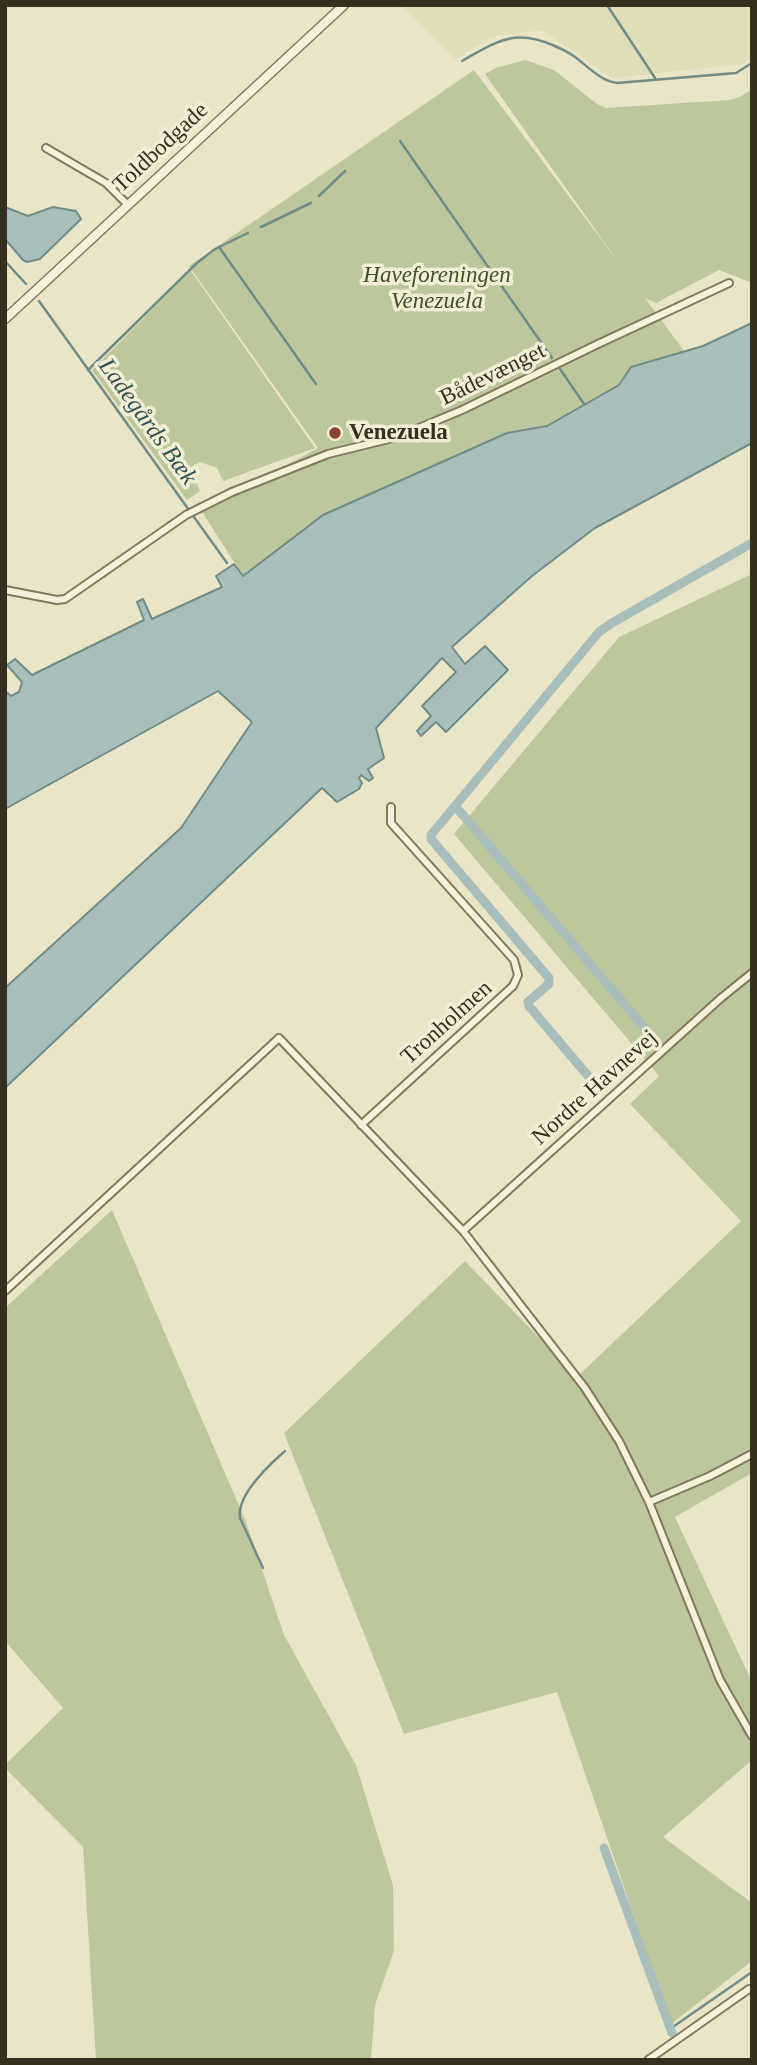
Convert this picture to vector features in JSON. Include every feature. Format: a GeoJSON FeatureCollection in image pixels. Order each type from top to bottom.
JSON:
{"type":"FeatureCollection","features":[{"type":"Feature","properties":{"kind":"street","name":"Toldbodgade"},"geometry":{"type":"LineString","coordinates":[[5,319],[344,5]]}},
{"type":"Feature","properties":{"kind":"street"},"geometry":{"type":"LineString","coordinates":[[46,148],[106,183],[128,205]]}},
{"type":"Feature","properties":{"kind":"street","name":"Bådevænget"},"geometry":{"type":"LineString","coordinates":[[5,590],[57,600],[65,599],[198,508],[328,454],[397,437],[463,410],[729,283]]}},
{"type":"Feature","properties":{"kind":"street","name":"Tronholmen"},"geometry":{"type":"LineString","coordinates":[[361,1125],[513,986],[518,975],[514,960],[391,823],[391,807]]}},
{"type":"Feature","properties":{"kind":"street","name":"Nordre Havnevej"},"geometry":{"type":"LineString","coordinates":[[463,1231],[752,973]]}},
{"type":"Feature","properties":{"kind":"street"},"geometry":{"type":"LineString","coordinates":[[5,1291],[279,1038],[463,1231],[585,1388],[619,1441],[649,1502],[720,1680],[752,1736]]}},
{"type":"Feature","properties":{"kind":"street"},"geometry":{"type":"LineString","coordinates":[[649,1502],[752,1454]]}},
{"type":"Feature","properties":{"kind":"street"},"geometry":{"type":"LineString","coordinates":[[648,2060],[749,1989]]}},
{"type":"Feature","properties":{"kind":"green space"},"geometry":{"type":"Polygon","coordinates":[[[402,5],[752,5],[752,56],[743,64],[612,78],[542,30],[491,37],[456,59],[402,5]]]}},
{"type":"Feature","properties":{"kind":"green space","name":"Haveforeningen Venezuela"},"geometry":{"type":"Polygon","coordinates":[[[525,60],[554,70],[606,108],[730,100],[752,89],[752,283],[719,270],[656,303],[645,298],[684,351],[631,367],[619,385],[547,426],[507,433],[323,515],[243,576],[202,512],[318,448],[189,266],[474,70],[619,263],[485,74],[525,60]]]}},
{"type":"Feature","properties":{"kind":"green space"},"geometry":{"type":"Polygon","coordinates":[[[191,271],[315,448],[223,481],[217,468],[200,462],[194,465],[192,472],[200,491],[187,500],[92,370],[191,271]]]}},
{"type":"Feature","properties":{"kind":"green space"},"geometry":{"type":"Polygon","coordinates":[[[752,574],[752,1473],[675,1517],[752,1682],[752,1760],[663,1837],[752,1903],[752,1961],[671,2024],[557,1692],[404,1734],[284,1433],[465,1261],[577,1377],[741,1221],[630,1104],[659,1076],[454,834],[619,637],[752,574]]]}},
{"type":"Feature","properties":{"kind":"green space"},"geometry":{"type":"Polygon","coordinates":[[[112,1210],[246,1522],[284,1635],[356,1765],[393,1885],[394,1951],[375,2005],[371,2060],[96,2060],[83,1847],[5,1768],[63,1708],[5,1641],[5,1308],[112,1210]]]}},
{"type":"Feature","properties":{"kind":"water"},"geometry":{"type":"Polygon","coordinates":[[[5,207],[28,216],[53,207],[76,211],[81,219],[40,259],[27,262],[5,239],[5,207]]]}},
{"type":"Feature","properties":{"kind":"water"},"geometry":{"type":"Polygon","coordinates":[[[752,323],[752,443],[595,528],[532,576],[452,647],[465,664],[485,646],[508,670],[446,732],[436,722],[421,736],[417,731],[431,716],[422,706],[456,672],[442,658],[376,728],[384,758],[368,769],[373,778],[369,781],[361,775],[359,778],[362,783],[359,789],[337,802],[322,788],[5,1088],[5,988],[181,828],[252,722],[218,691],[5,809],[5,691],[11,696],[19,692],[22,682],[7,665],[15,659],[32,675],[144,620],[137,602],[143,599],[152,619],[222,587],[216,576],[234,564],[243,576],[323,515],[507,433],[547,426],[619,385],[631,367],[703,346],[752,323]]]}},
{"type":"Feature","properties":{"kind":"waterway"},"geometry":{"type":"LineString","coordinates":[[607,5],[655,78]]}},
{"type":"Feature","properties":{"kind":"waterway"},"geometry":{"type":"LineString","coordinates":[[462,61],[507,39],[528,38],[574,56],[601,77],[617,83],[736,73],[752,63]]}},
{"type":"Feature","properties":{"kind":"waterway"},"geometry":{"type":"LineString","coordinates":[[400,141],[552,358]]}},
{"type":"Feature","properties":{"kind":"waterway"},"geometry":{"type":"LineString","coordinates":[[319,196],[345,171]]}},
{"type":"Feature","properties":{"kind":"waterway"},"geometry":{"type":"LineString","coordinates":[[261,227],[311,203]]}},
{"type":"Feature","properties":{"kind":"waterway"},"geometry":{"type":"LineString","coordinates":[[88,370],[197,263],[215,249],[248,233]]}},
{"type":"Feature","properties":{"kind":"waterway"},"geometry":{"type":"LineString","coordinates":[[219,247],[316,384]]}},
{"type":"Feature","properties":{"kind":"waterway","name":"Ladegårds Bæk"},"geometry":{"type":"LineString","coordinates":[[5,261],[26,284]]}},
{"type":"Feature","properties":{"kind":"waterway","name":"Ladegårds Bæk"},"geometry":{"type":"LineString","coordinates":[[39,301],[227,563]]}},
{"type":"Feature","properties":{"kind":"waterway"},"geometry":{"type":"LineString","coordinates":[[560,369],[584,404]]}},
{"type":"Feature","properties":{"kind":"waterway"},"geometry":{"type":"LineString","coordinates":[[594,1083],[529,1006],[528,1002],[549,984],[549,978],[431,839],[431,835],[599,632],[752,543]]}},
{"type":"Feature","properties":{"kind":"waterway"},"geometry":{"type":"LineString","coordinates":[[456,807],[649,1033]]}},
{"type":"Feature","properties":{"kind":"waterway"},"geometry":{"type":"LineString","coordinates":[[263,1568],[240,1518],[240,1509],[248,1490],[285,1451]]}},
{"type":"Feature","properties":{"kind":"waterway"},"geometry":{"type":"LineString","coordinates":[[604,1848],[672,2033]]}},
{"type":"Feature","properties":{"kind":"waterway"},"geometry":{"type":"LineString","coordinates":[[670,2029],[752,1972]]}},
{"type":"Feature","properties":{"kind":"place","name":"Venezuela"},"geometry":{"type":"Point","coordinates":[335,433]}}]}
